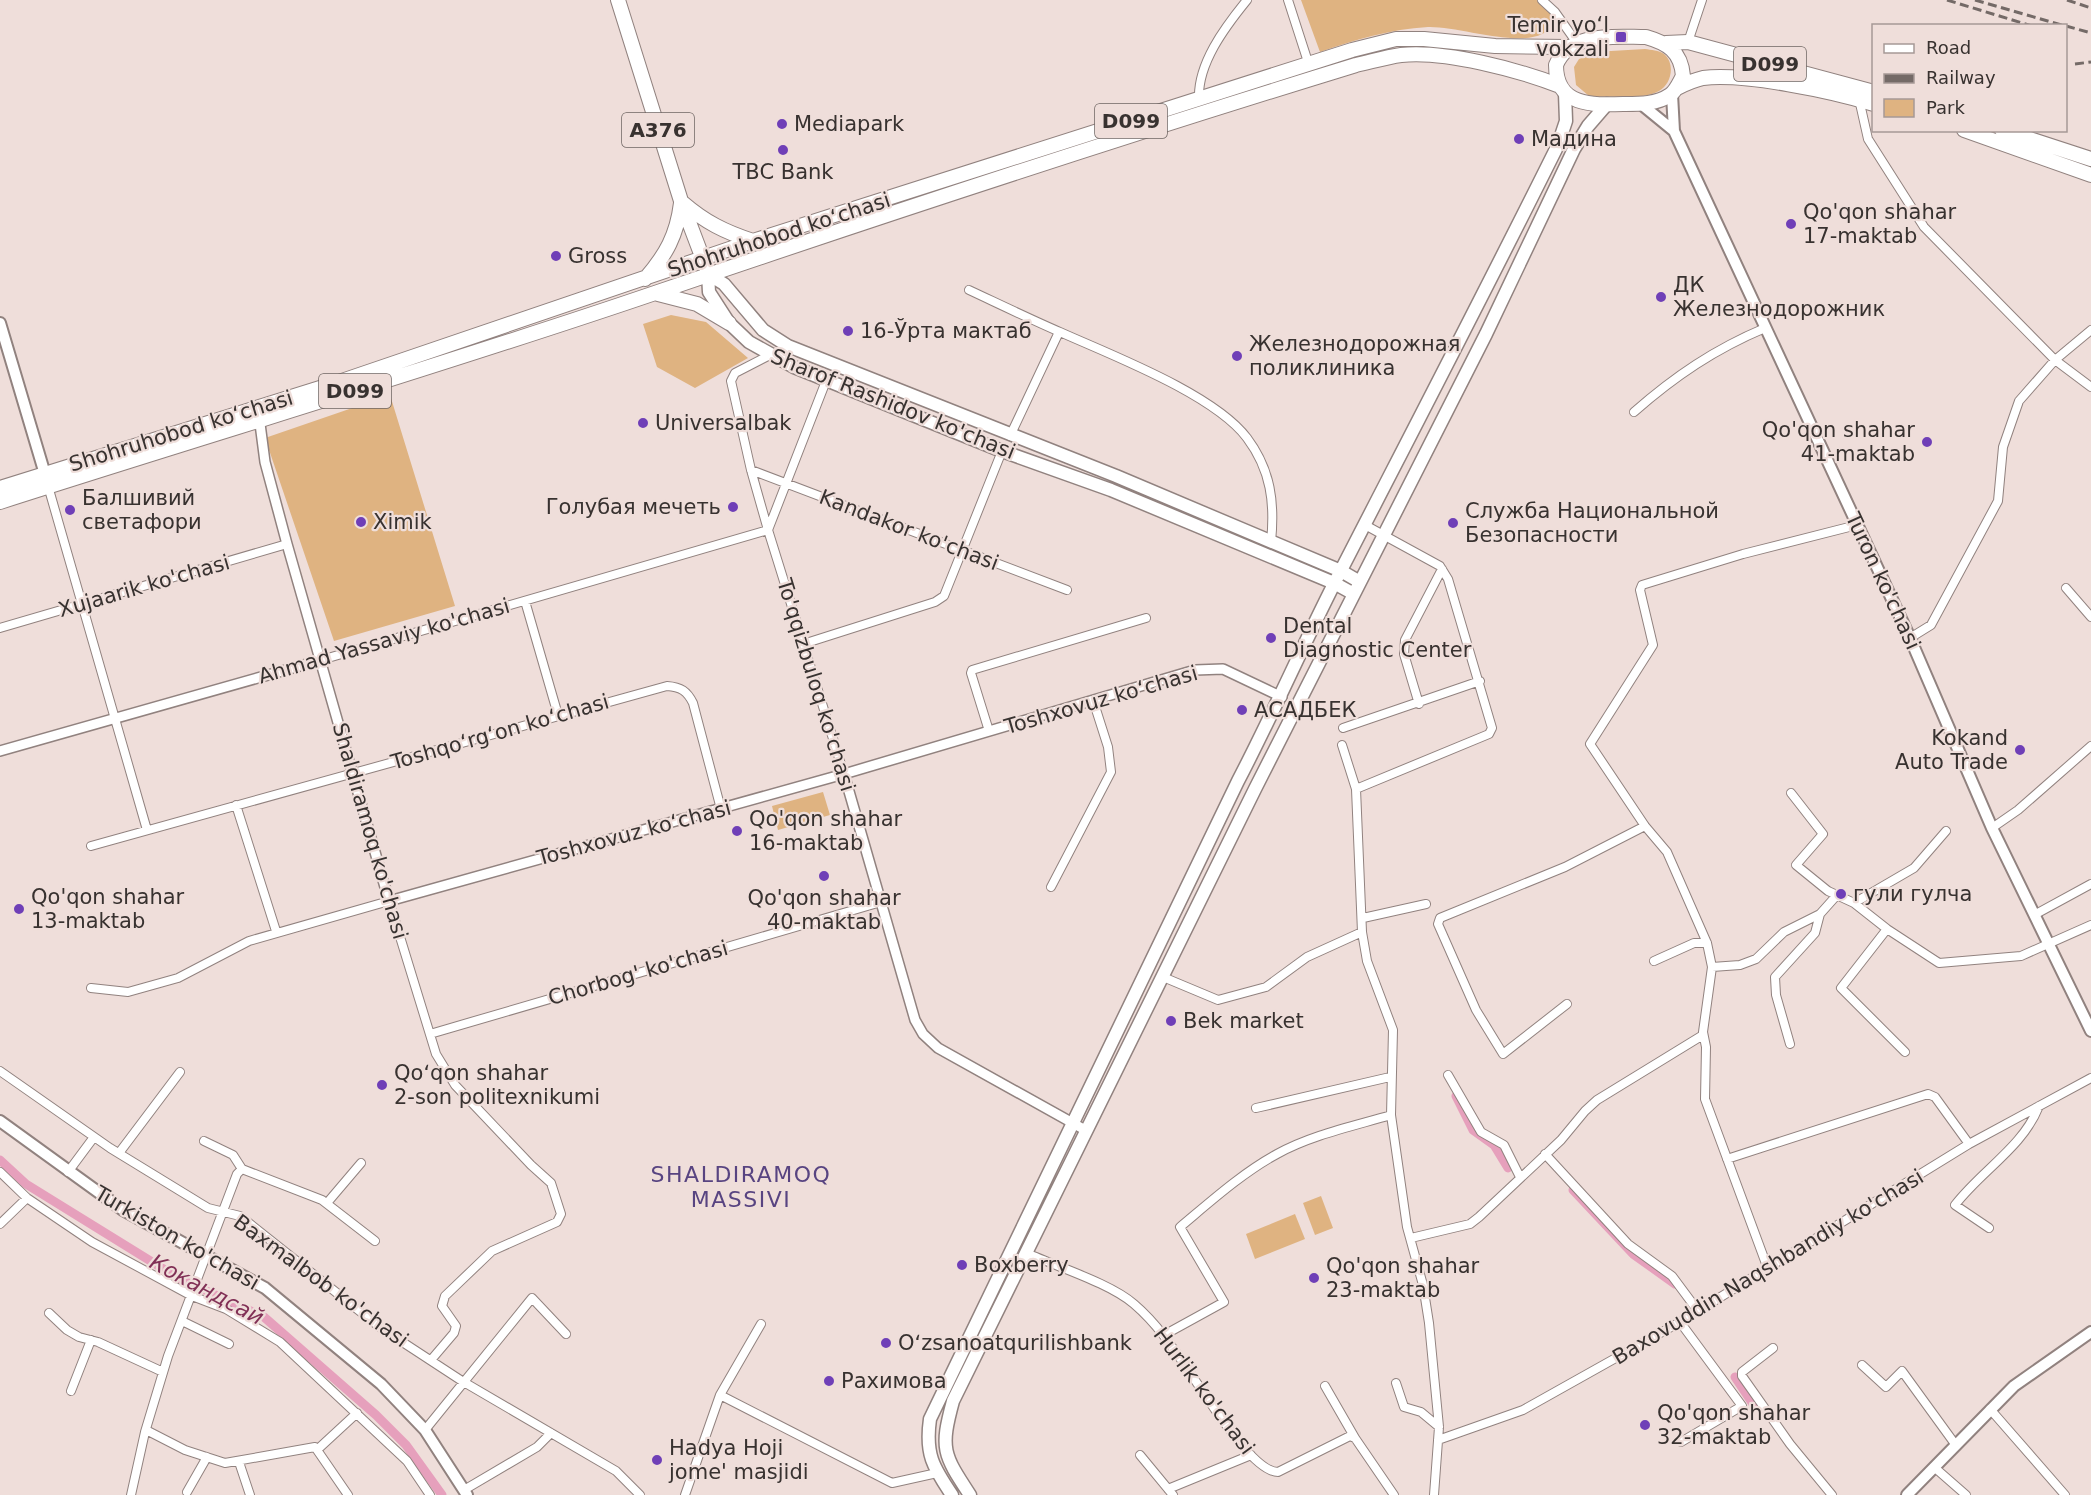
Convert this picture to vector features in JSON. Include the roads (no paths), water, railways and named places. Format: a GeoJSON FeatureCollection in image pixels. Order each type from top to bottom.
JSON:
{"type":"FeatureCollection","features":[{"type":"Feature","properties":{"kind":"highway","name":"A376"},"geometry":{"type":"LineString","coordinates":[[618,0],[681,201],[702,258]]}},
{"type":"Feature","properties":{"kind":"highway","name":"D099"},"geometry":{"type":"LineString","coordinates":[[1573,45],[1621,37],[1646,37],[1666,43],[1688,42],[1872,92]]}},
{"type":"Feature","properties":{"kind":"highway","name":"Shohruhobod koʻchasi"},"geometry":{"type":"LineString","coordinates":[[258,415],[753,241],[1309,64],[1396,39],[1424,39],[1495,46],[1573,45]]}},
{"type":"Feature","properties":{"kind":"highway"},"geometry":{"type":"LineString","coordinates":[[1666,43],[1682,66],[1683,76],[1674,91]]}},
{"type":"Feature","properties":{"kind":"highway"},"geometry":{"type":"LineString","coordinates":[[1562,89],[1556,65],[1573,45]]}},
{"type":"Feature","properties":{"kind":"highway","name":"Shohruhobod koʻchasi"},"geometry":{"type":"LineString","coordinates":[[0,488],[46,480],[656,293],[1031,167],[1313,78],[1401,55],[1423,55],[1494,66],[1535,76],[1562,89]]}},
{"type":"Feature","properties":{"kind":"highway","name":"D099"},"geometry":{"type":"LineString","coordinates":[[1562,89],[1584,104],[1641,104],[1663,99],[1674,91],[1704,78],[1750,81],[1872,103]]}},
{"type":"Feature","properties":{"kind":"highway"},"geometry":{"type":"LineString","coordinates":[[1972,132],[2091,159]]}},
{"type":"Feature","properties":{"kind":"highway"},"geometry":{"type":"LineString","coordinates":[[2006,132],[2091,175]]}},
{"type":"Feature","properties":{"kind":"highway"},"geometry":{"type":"LineString","coordinates":[[681,201],[704,221],[721,231],[753,241]]}},
{"type":"Feature","properties":{"kind":"highway"},"geometry":{"type":"LineString","coordinates":[[644,280],[672,242],[678,226],[681,201]]}},
{"type":"Feature","properties":{"kind":"highway"},"geometry":{"type":"LineString","coordinates":[[702,258],[708,274]]}},
{"type":"Feature","properties":{"kind":"highway"},"geometry":{"type":"LineString","coordinates":[[656,293],[697,304],[729,323]]}},
{"type":"Feature","properties":{"kind":"highway","name":"Shohruhobod koʻchasi"},"geometry":{"type":"LineString","coordinates":[[0,502],[46,480]]}},
{"type":"Feature","properties":{"kind":"main road"},"geometry":{"type":"LineString","coordinates":[[952,1495],[937,1473],[927,1446],[930,1419],[1238,781],[1282,697],[1334,583],[1558,146],[1566,121],[1562,89]]}},
{"type":"Feature","properties":{"kind":"main road","name":"Turon ko'chasi"},"geometry":{"type":"LineString","coordinates":[[1674,91],[1674,131],[1910,638],[1992,828],[2091,1031]]}},
{"type":"Feature","properties":{"kind":"main road"},"geometry":{"type":"LineString","coordinates":[[970,1495],[947,1461],[944,1436],[953,1401],[1354,594],[1486,334],[1574,149],[1588,126],[1613,104]]}},
{"type":"Feature","properties":{"kind":"main road","name":"Turon ko'chasi"},"geometry":{"type":"LineString","coordinates":[[1641,104],[1674,131]]}},
{"type":"Feature","properties":{"kind":"main road","name":"Sharof Rashidov ko'chasi"},"geometry":{"type":"LineString","coordinates":[[708,274],[709,291],[729,323],[749,342],[770,355],[826,381],[1002,451],[1111,490],[1334,583],[1354,594]]}},
{"type":"Feature","properties":{"kind":"main road","name":"Sharof Rashidov ko'chasi"},"geometry":{"type":"LineString","coordinates":[[708,274],[724,284],[763,330],[788,346],[1010,436],[1116,476],[1341,571],[1360,582]]}},
{"type":"Feature","properties":{"kind":"main road"},"geometry":{"type":"LineString","coordinates":[[0,323],[46,480]]}},
{"type":"Feature","properties":{"kind":"main road"},"geometry":{"type":"LineString","coordinates":[[927,421],[934,405]]}},
{"type":"Feature","properties":{"kind":"main road","name":"Turkiston ko'chasi"},"geometry":{"type":"LineString","coordinates":[[0,1121],[123,1210],[265,1288],[381,1384],[425,1430],[465,1492]]}},
{"type":"Feature","properties":{"kind":"main road"},"geometry":{"type":"LineString","coordinates":[[1907,1495],[2013,1386],[2091,1332]]}},
{"type":"Feature","properties":{"kind":"street"},"geometry":{"type":"LineString","coordinates":[[1198,100],[1198,85],[1223,31],[1247,0]]}},
{"type":"Feature","properties":{"kind":"street"},"geometry":{"type":"LineString","coordinates":[[1288,0],[1313,78]]}},
{"type":"Feature","properties":{"kind":"street"},"geometry":{"type":"LineString","coordinates":[[1542,0],[1555,12],[1573,45]]}},
{"type":"Feature","properties":{"kind":"street"},"geometry":{"type":"LineString","coordinates":[[1688,42],[1702,0]]}},
{"type":"Feature","properties":{"kind":"street"},"geometry":{"type":"LineString","coordinates":[[1858,99],[1868,139],[1924,227],[2055,360],[2091,387]]}},
{"type":"Feature","properties":{"kind":"street"},"geometry":{"type":"LineString","coordinates":[[969,290],[1139,367],[1211,407],[1246,437],[1268,475],[1274,511],[1271,542]]}},
{"type":"Feature","properties":{"kind":"street"},"geometry":{"type":"LineString","coordinates":[[1634,412],[1671,379],[1704,357],[1765,328]]}},
{"type":"Feature","properties":{"kind":"street"},"geometry":{"type":"LineString","coordinates":[[1910,638],[1930,625],[1998,501],[2002,447],[2019,402],[2055,360],[2091,330]]}},
{"type":"Feature","properties":{"kind":"street"},"geometry":{"type":"LineString","coordinates":[[1010,436],[1059,332]]}},
{"type":"Feature","properties":{"kind":"street","name":"To'qqizbuloq ko'chasi"},"geometry":{"type":"LineString","coordinates":[[770,355],[735,373],[731,381],[751,470],[768,530],[844,774],[915,1020],[923,1034],[938,1048],[1087,1131]]}},
{"type":"Feature","properties":{"kind":"street"},"geometry":{"type":"LineString","coordinates":[[768,530],[826,381]]}},
{"type":"Feature","properties":{"kind":"street","name":"Shaldiramoq ko'chasi"},"geometry":{"type":"LineString","coordinates":[[258,415],[265,462],[287,544],[389,901],[436,1054],[455,1085],[551,1183],[561,1214],[557,1222],[492,1251],[445,1296],[442,1306],[456,1326],[454,1333],[431,1360]]}},
{"type":"Feature","properties":{"kind":"street"},"geometry":{"type":"LineString","coordinates":[[803,644],[940,600],[944,596],[1002,451]]}},
{"type":"Feature","properties":{"kind":"street","name":"Kandakor ko'chasi"},"geometry":{"type":"LineString","coordinates":[[751,470],[1067,590]]}},
{"type":"Feature","properties":{"kind":"street"},"geometry":{"type":"LineString","coordinates":[[46,480],[147,830]]}},
{"type":"Feature","properties":{"kind":"street"},"geometry":{"type":"LineString","coordinates":[[1356,789],[1489,734],[1492,728],[1480,681],[1448,579],[1442,569],[1385,534],[1365,525]]}},
{"type":"Feature","properties":{"kind":"street"},"geometry":{"type":"LineString","coordinates":[[1768,1269],[1705,1099],[1706,1047],[1703,1035],[1712,967],[1707,943],[1667,852],[1645,826],[1590,744],[1653,645],[1640,590],[1642,585],[1743,554],[1857,525]]}},
{"type":"Feature","properties":{"kind":"street","name":"Ahmad Yassaviy ko'chasi"},"geometry":{"type":"LineString","coordinates":[[0,751],[768,530]]}},
{"type":"Feature","properties":{"kind":"street","name":"Xujaarik ko'chasi"},"geometry":{"type":"LineString","coordinates":[[0,628],[287,544]]}},
{"type":"Feature","properties":{"kind":"street"},"geometry":{"type":"LineString","coordinates":[[1419,704],[1404,654],[1405,640],[1442,569]]}},
{"type":"Feature","properties":{"kind":"street"},"geometry":{"type":"LineString","coordinates":[[2066,588],[2091,617]]}},
{"type":"Feature","properties":{"kind":"street"},"geometry":{"type":"LineString","coordinates":[[525,601],[558,715]]}},
{"type":"Feature","properties":{"kind":"street"},"geometry":{"type":"LineString","coordinates":[[989,731],[971,671],[1146,618]]}},
{"type":"Feature","properties":{"kind":"street","name":"Toshxovuz koʻchasi"},"geometry":{"type":"LineString","coordinates":[[91,988],[128,992],[178,978],[249,941],[276,931],[721,809],[1195,670],[1223,669],[1282,697]]}},
{"type":"Feature","properties":{"kind":"street"},"geometry":{"type":"LineString","coordinates":[[1343,728],[1419,704],[1480,681]]}},
{"type":"Feature","properties":{"kind":"street","name":"Toshqoʻrgʻon koʻchasi"},"geometry":{"type":"LineString","coordinates":[[91,846],[667,686],[678,687],[688,693],[693,703],[721,809]]}},
{"type":"Feature","properties":{"kind":"street"},"geometry":{"type":"LineString","coordinates":[[1051,887],[1111,772],[1108,747],[1093,700]]}},
{"type":"Feature","properties":{"kind":"street"},"geometry":{"type":"LineString","coordinates":[[1342,745],[1356,789],[1362,932],[1366,961],[1393,1030],[1390,1077],[1391,1115],[1411,1238],[1429,1323],[1439,1427],[1434,1495]]}},
{"type":"Feature","properties":{"kind":"street"},"geometry":{"type":"LineString","coordinates":[[1992,828],[2018,810],[2091,746]]}},
{"type":"Feature","properties":{"kind":"street"},"geometry":{"type":"LineString","coordinates":[[1791,793],[1823,834],[1796,865],[1828,891],[1854,903],[1887,929],[1939,963],[2013,958],[2049,945],[2091,925]]}},
{"type":"Feature","properties":{"kind":"street"},"geometry":{"type":"LineString","coordinates":[[236,805],[276,931]]}},
{"type":"Feature","properties":{"kind":"street"},"geometry":{"type":"LineString","coordinates":[[1567,1004],[1503,1054],[1476,1010],[1438,924],[1440,918],[1565,867],[1645,826]]}},
{"type":"Feature","properties":{"kind":"street"},"geometry":{"type":"LineString","coordinates":[[1854,903],[1914,868],[1946,831]]}},
{"type":"Feature","properties":{"kind":"street"},"geometry":{"type":"LineString","coordinates":[[2034,915],[2091,884]]}},
{"type":"Feature","properties":{"kind":"street"},"geometry":{"type":"LineString","coordinates":[[1712,967],[1740,965],[1756,959],[1784,932],[1820,914],[1837,895]]}},
{"type":"Feature","properties":{"kind":"street","name":"Chorbog' ko'chasi"},"geometry":{"type":"LineString","coordinates":[[430,1034],[880,902]]}},
{"type":"Feature","properties":{"kind":"street"},"geometry":{"type":"LineString","coordinates":[[1363,918],[1426,903]]}},
{"type":"Feature","properties":{"kind":"street"},"geometry":{"type":"LineString","coordinates":[[1790,1044],[1776,995],[1775,977],[1815,933],[1820,914]]}},
{"type":"Feature","properties":{"kind":"street"},"geometry":{"type":"LineString","coordinates":[[1887,929],[1840,988],[1905,1052]]}},
{"type":"Feature","properties":{"kind":"street"},"geometry":{"type":"LineString","coordinates":[[1163,978],[1218,1000],[1266,987],[1307,957],[1362,932]]}},
{"type":"Feature","properties":{"kind":"street"},"geometry":{"type":"LineString","coordinates":[[1654,961],[1694,943],[1707,943]]}},
{"type":"Feature","properties":{"kind":"street"},"geometry":{"type":"LineString","coordinates":[[1411,1238],[1470,1224],[1545,1154],[1597,1100],[1703,1035]]}},
{"type":"Feature","properties":{"kind":"street","name":"Baxmalbob ko'chasi"},"geometry":{"type":"LineString","coordinates":[[0,1071],[94,1137],[208,1208],[240,1216],[381,1328],[465,1383],[616,1471],[640,1495]]}},
{"type":"Feature","properties":{"kind":"street"},"geometry":{"type":"LineString","coordinates":[[119,1153],[180,1072]]}},
{"type":"Feature","properties":{"kind":"street"},"geometry":{"type":"LineString","coordinates":[[1448,1075],[1481,1132],[1504,1145],[1520,1177]]}},
{"type":"Feature","properties":{"kind":"street"},"geometry":{"type":"LineString","coordinates":[[1256,1108],[1390,1077]]}},
{"type":"Feature","properties":{"kind":"street","name":"Baxovuddin Naqshbandiy ko'chasi"},"geometry":{"type":"LineString","coordinates":[[1438,1440],[1522,1410],[1680,1322],[1969,1144],[2091,1078]]}},
{"type":"Feature","properties":{"kind":"street"},"geometry":{"type":"LineString","coordinates":[[1727,1159],[1928,1094],[1935,1097],[1969,1144]]}},
{"type":"Feature","properties":{"kind":"street"},"geometry":{"type":"LineString","coordinates":[[1989,1228],[1955,1205],[2020,1139],[2032,1124],[2039,1106]]}},
{"type":"Feature","properties":{"kind":"street"},"geometry":{"type":"LineString","coordinates":[[1164,1335],[1224,1302],[1180,1227],[1222,1192],[1277,1153],[1338,1130],[1391,1115]]}},
{"type":"Feature","properties":{"kind":"street"},"geometry":{"type":"LineString","coordinates":[[68,1172],[94,1137]]}},
{"type":"Feature","properties":{"kind":"street"},"geometry":{"type":"LineString","coordinates":[[204,1141],[233,1155],[242,1169],[327,1203],[375,1241]]}},
{"type":"Feature","properties":{"kind":"street"},"geometry":{"type":"LineString","coordinates":[[1545,1154],[1628,1244],[1672,1276],[1698,1311]]}},
{"type":"Feature","properties":{"kind":"street"},"geometry":{"type":"LineString","coordinates":[[327,1203],[361,1163]]}},
{"type":"Feature","properties":{"kind":"street"},"geometry":{"type":"LineString","coordinates":[[132,1495],[146,1430],[163,1372],[221,1211],[237,1174],[242,1169]]}},
{"type":"Feature","properties":{"kind":"street"},"geometry":{"type":"LineString","coordinates":[[0,1172],[27,1198],[92,1242],[226,1309],[280,1342],[407,1461],[430,1495]]}},
{"type":"Feature","properties":{"kind":"street"},"geometry":{"type":"LineString","coordinates":[[0,1224],[27,1198]]}},
{"type":"Feature","properties":{"kind":"street","name":"Hurlik ko'chasi"},"geometry":{"type":"LineString","coordinates":[[1027,1253],[1118,1293],[1133,1304],[1164,1335],[1223,1420],[1251,1455],[1274,1473],[1345,1437],[1355,1438]]}},
{"type":"Feature","properties":{"kind":"street"},"geometry":{"type":"LineString","coordinates":[[425,1430],[532,1298],[566,1334]]}},
{"type":"Feature","properties":{"kind":"street"},"geometry":{"type":"LineString","coordinates":[[49,1313],[67,1330],[163,1372]]}},
{"type":"Feature","properties":{"kind":"street"},"geometry":{"type":"LineString","coordinates":[[182,1321],[229,1344]]}},
{"type":"Feature","properties":{"kind":"street"},"geometry":{"type":"LineString","coordinates":[[1680,1322],[1742,1406],[1681,1442]]}},
{"type":"Feature","properties":{"kind":"street"},"geometry":{"type":"LineString","coordinates":[[685,1495],[720,1395],[761,1324]]}},
{"type":"Feature","properties":{"kind":"street"},"geometry":{"type":"LineString","coordinates":[[71,1390],[91,1340]]}},
{"type":"Feature","properties":{"kind":"street"},"geometry":{"type":"LineString","coordinates":[[1773,1348],[1742,1372],[1742,1376],[1790,1444],[1832,1495]]}},
{"type":"Feature","properties":{"kind":"street"},"geometry":{"type":"LineString","coordinates":[[1862,1365],[1886,1388],[1902,1371],[1955,1444]]}},
{"type":"Feature","properties":{"kind":"street"},"geometry":{"type":"LineString","coordinates":[[1396,1383],[1404,1407],[1421,1412],[1439,1427]]}},
{"type":"Feature","properties":{"kind":"street"},"geometry":{"type":"LineString","coordinates":[[1325,1386],[1355,1438],[1394,1495]]}},
{"type":"Feature","properties":{"kind":"street"},"geometry":{"type":"LineString","coordinates":[[720,1395],[892,1483],[937,1473]]}},
{"type":"Feature","properties":{"kind":"street"},"geometry":{"type":"LineString","coordinates":[[1990,1409],[2065,1495]]}},
{"type":"Feature","properties":{"kind":"street"},"geometry":{"type":"LineString","coordinates":[[146,1430],[185,1450],[225,1463],[239,1462],[306,1449],[318,1449],[357,1413]]}},
{"type":"Feature","properties":{"kind":"street"},"geometry":{"type":"LineString","coordinates":[[465,1492],[537,1447],[551,1433]]}},
{"type":"Feature","properties":{"kind":"street"},"geometry":{"type":"LineString","coordinates":[[318,1449],[348,1495]]}},
{"type":"Feature","properties":{"kind":"street"},"geometry":{"type":"LineString","coordinates":[[1140,1455],[1170,1492],[1251,1455]]}},
{"type":"Feature","properties":{"kind":"street"},"geometry":{"type":"LineString","coordinates":[[187,1492],[207,1457]]}},
{"type":"Feature","properties":{"kind":"street"},"geometry":{"type":"LineString","coordinates":[[239,1462],[250,1495]]}},
{"type":"Feature","properties":{"kind":"street"},"geometry":{"type":"LineString","coordinates":[[1934,1467],[1966,1495]]}},
{"type":"Feature","properties":{"kind":"waterway"},"geometry":{"type":"LineString","coordinates":[[1456,1096],[1473,1130],[1494,1145],[1508,1168]]}},
{"type":"Feature","properties":{"kind":"waterway","name":"Кокандсай"},"geometry":{"type":"LineString","coordinates":[[0,1160],[26,1184],[178,1278],[264,1317],[376,1415],[406,1445],[442,1495]]}},
{"type":"Feature","properties":{"kind":"waterway"},"geometry":{"type":"LineString","coordinates":[[1573,1190],[1633,1254],[1675,1284]]}},
{"type":"Feature","properties":{"kind":"waterway"},"geometry":{"type":"LineString","coordinates":[[1735,1377],[1755,1407]]}},
{"type":"Feature","properties":{"kind":"railway"},"geometry":{"type":"LineString","coordinates":[[1947,0],[2025,24]]}},
{"type":"Feature","properties":{"kind":"railway"},"geometry":{"type":"LineString","coordinates":[[1975,0],[2058,24]]}},
{"type":"Feature","properties":{"kind":"railway"},"geometry":{"type":"LineString","coordinates":[[2067,0],[2091,8]]}},
{"type":"Feature","properties":{"kind":"railway"},"geometry":{"type":"LineString","coordinates":[[2067,26],[2091,33]]}},
{"type":"Feature","properties":{"kind":"railway"},"geometry":{"type":"LineString","coordinates":[[2075,64],[2091,62]]}},
{"type":"Feature","properties":{"kind":"place","name":"Temir yo‘l vokzali"},"geometry":{"type":"Point","coordinates":[1621,37]}},
{"type":"Feature","properties":{"kind":"place","name":"Mediapark"},"geometry":{"type":"Point","coordinates":[782,124]}},
{"type":"Feature","properties":{"kind":"place","name":"Мадина"},"geometry":{"type":"Point","coordinates":[1519,139]}},
{"type":"Feature","properties":{"kind":"place","name":"TBC Bank"},"geometry":{"type":"Point","coordinates":[783,150]}},
{"type":"Feature","properties":{"kind":"place","name":"Qo'qon shahar 17-maktab"},"geometry":{"type":"Point","coordinates":[1791,224]}},
{"type":"Feature","properties":{"kind":"place","name":"Gross"},"geometry":{"type":"Point","coordinates":[556,256]}},
{"type":"Feature","properties":{"kind":"place","name":"ДК Железнодорожник"},"geometry":{"type":"Point","coordinates":[1661,297]}},
{"type":"Feature","properties":{"kind":"place","name":"16-Ўрта мактаб"},"geometry":{"type":"Point","coordinates":[848,331]}},
{"type":"Feature","properties":{"kind":"place","name":"Железнодорожная поликлиника"},"geometry":{"type":"Point","coordinates":[1237,356]}},
{"type":"Feature","properties":{"kind":"place","name":"Universalbak"},"geometry":{"type":"Point","coordinates":[643,423]}},
{"type":"Feature","properties":{"kind":"place","name":"Qo'qon shahar 41-maktab"},"geometry":{"type":"Point","coordinates":[1927,442]}},
{"type":"Feature","properties":{"kind":"place","name":"Голубая мечеть"},"geometry":{"type":"Point","coordinates":[733,507]}},
{"type":"Feature","properties":{"kind":"place","name":"Балшивий светафори"},"geometry":{"type":"Point","coordinates":[70,510]}},
{"type":"Feature","properties":{"kind":"place","name":"Ximik"},"geometry":{"type":"Point","coordinates":[361,522]}},
{"type":"Feature","properties":{"kind":"place","name":"Служба Национальной Безопасности"},"geometry":{"type":"Point","coordinates":[1453,523]}},
{"type":"Feature","properties":{"kind":"place","name":"Dental Diagnostic Center"},"geometry":{"type":"Point","coordinates":[1271,638]}},
{"type":"Feature","properties":{"kind":"place","name":"АСАДБЕК"},"geometry":{"type":"Point","coordinates":[1242,710]}},
{"type":"Feature","properties":{"kind":"place","name":"Kokand Auto Trade"},"geometry":{"type":"Point","coordinates":[2020,750]}},
{"type":"Feature","properties":{"kind":"place","name":"Qo'qon shahar 16-maktab"},"geometry":{"type":"Point","coordinates":[737,831]}},
{"type":"Feature","properties":{"kind":"place","name":"Qo'qon shahar 40-maktab"},"geometry":{"type":"Point","coordinates":[824,876]}},
{"type":"Feature","properties":{"kind":"place","name":"гули гулча"},"geometry":{"type":"Point","coordinates":[1841,894]}},
{"type":"Feature","properties":{"kind":"place","name":"Qo'qon shahar 13-maktab"},"geometry":{"type":"Point","coordinates":[19,909]}},
{"type":"Feature","properties":{"kind":"place","name":"Bek market"},"geometry":{"type":"Point","coordinates":[1171,1021]}},
{"type":"Feature","properties":{"kind":"place","name":"Qoʻqon shahar 2-son politexnikumi"},"geometry":{"type":"Point","coordinates":[382,1085]}},
{"type":"Feature","properties":{"kind":"place","name":"Boxberry"},"geometry":{"type":"Point","coordinates":[962,1265]}},
{"type":"Feature","properties":{"kind":"place","name":"Qo'qon shahar 23-maktab"},"geometry":{"type":"Point","coordinates":[1314,1278]}},
{"type":"Feature","properties":{"kind":"place","name":"Oʻzsanoatqurilishbank"},"geometry":{"type":"Point","coordinates":[886,1343]}},
{"type":"Feature","properties":{"kind":"place","name":"Рахимова"},"geometry":{"type":"Point","coordinates":[829,1381]}},
{"type":"Feature","properties":{"kind":"place","name":"Qo'qon shahar 32-maktab"},"geometry":{"type":"Point","coordinates":[1645,1425]}},
{"type":"Feature","properties":{"kind":"place","name":"Hadya Hoji jome' masjidi"},"geometry":{"type":"Point","coordinates":[657,1460]}},
{"type":"Feature","properties":{"kind":"district","name":"SHALDIRAMOQ MASSIVI"},"geometry":{"type":"Point","coordinates":[741,1186]}}]}
